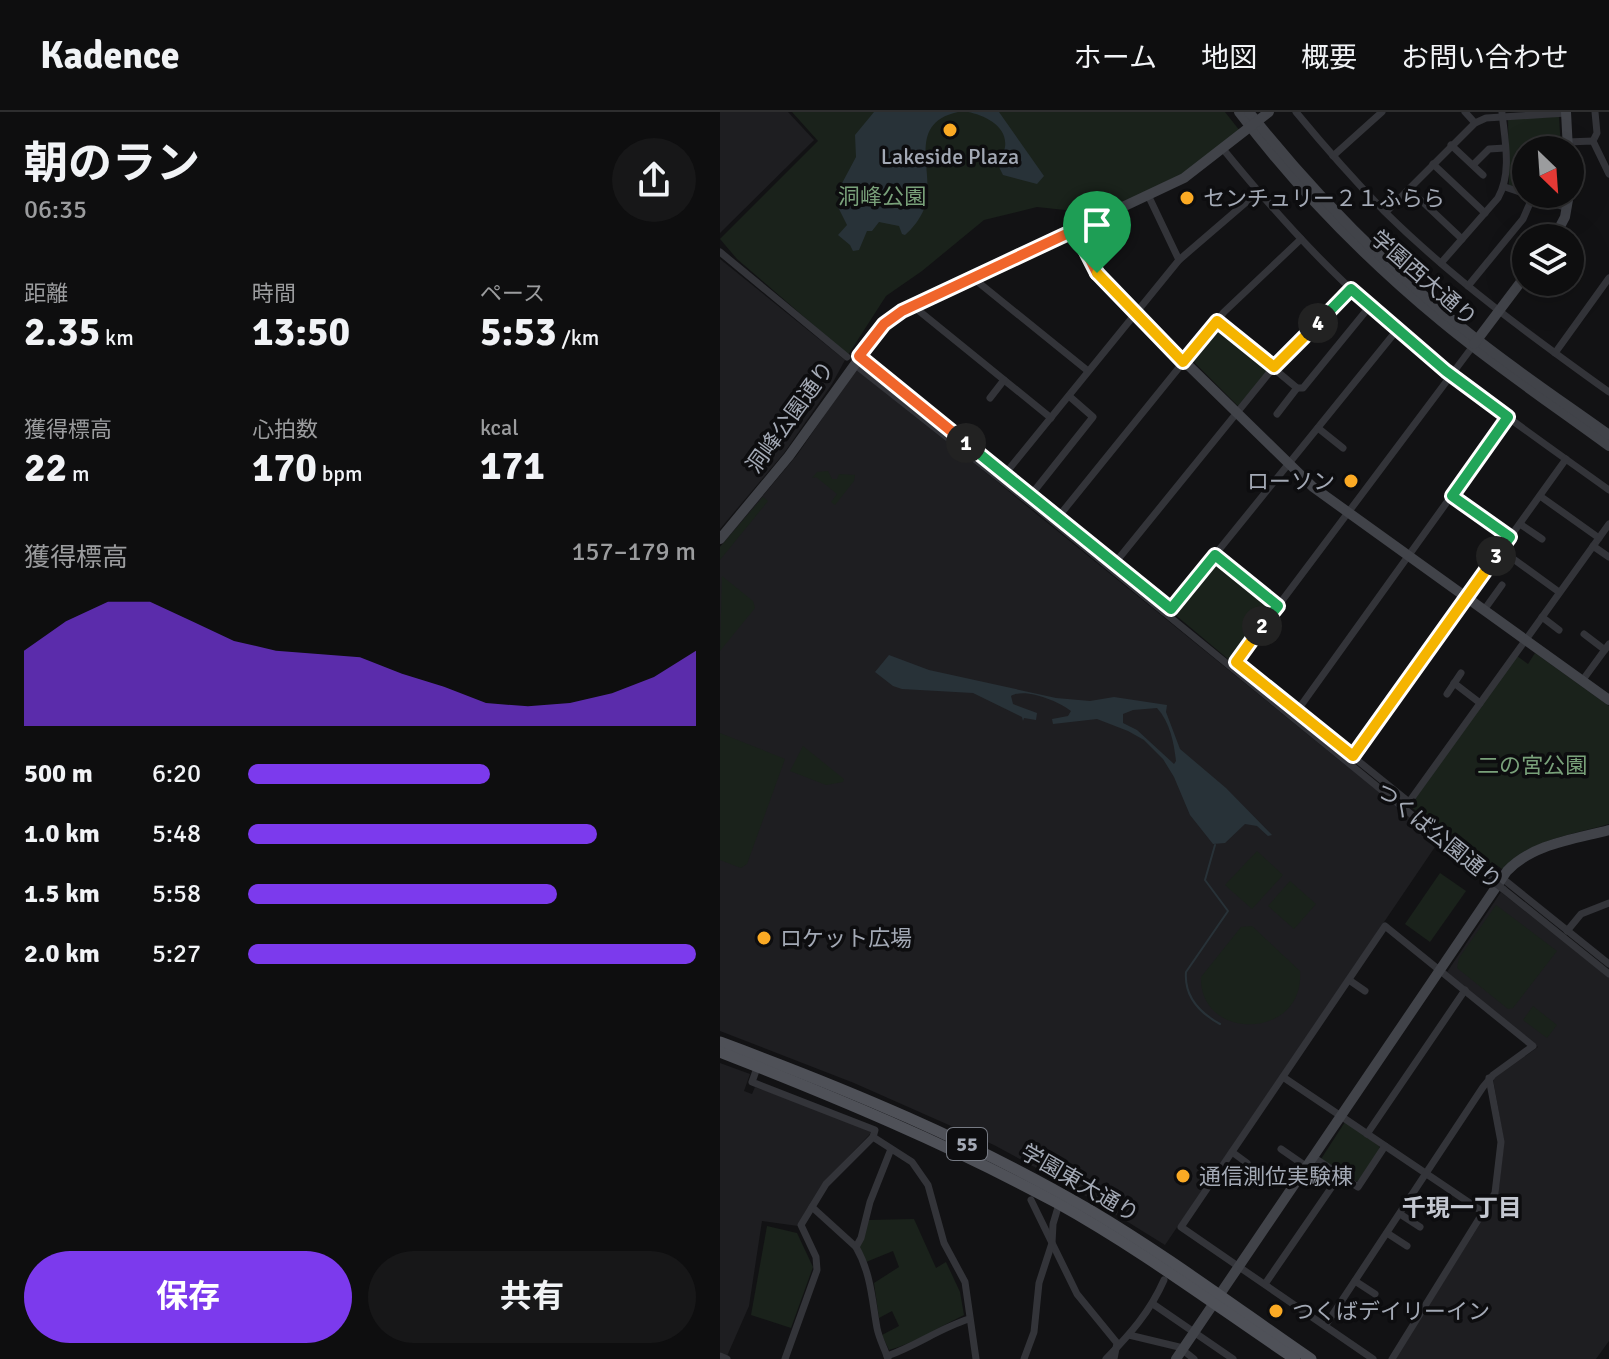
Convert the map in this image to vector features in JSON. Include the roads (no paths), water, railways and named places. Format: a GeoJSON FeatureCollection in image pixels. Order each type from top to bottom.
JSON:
{"type":"FeatureCollection","features":[{"type":"Feature","properties":{"kind":"main road","name":"学園東大通り"},"geometry":{"type":"LineString","coordinates":[[720,1042],[909,1129],[1059,1204],[1311,1359]]}},
{"type":"Feature","properties":{"kind":"main road","name":"学園東大通り"},"geometry":{"type":"LineString","coordinates":[[720,1052],[759,1062],[952,1136],[1028,1175],[1135,1238],[1295,1359]]}},
{"type":"Feature","properties":{"kind":"street","name":"学園西大通り"},"geometry":{"type":"LineString","coordinates":[[1239,112],[1352,228],[1475,343],[1609,446]]}},
{"type":"Feature","properties":{"kind":"street","name":"学園西大通り"},"geometry":{"type":"LineString","coordinates":[[1249,112],[1254,125]]}},
{"type":"Feature","properties":{"kind":"street","name":"洞峰公園通り"},"geometry":{"type":"LineString","coordinates":[[720,539],[795,448],[884,324],[913,306],[1190,175],[1269,112]]}},
{"type":"Feature","properties":{"kind":"street"},"geometry":{"type":"LineString","coordinates":[[1296,112],[1386,212],[1441,263],[1499,311],[1609,392]]}},
{"type":"Feature","properties":{"kind":"street"},"geometry":{"type":"LineString","coordinates":[[1333,156],[1382,112]]}},
{"type":"Feature","properties":{"kind":"street"},"geometry":{"type":"LineString","coordinates":[[1465,112],[1475,123]]}},
{"type":"Feature","properties":{"kind":"street"},"geometry":{"type":"LineString","coordinates":[[1593,141],[1597,133],[1595,112]]}},
{"type":"Feature","properties":{"kind":"street"},"geometry":{"type":"LineString","coordinates":[[1386,212],[1451,145],[1475,123],[1486,118],[1503,114],[1566,113],[1567,136]]}},
{"type":"Feature","properties":{"kind":"street"},"geometry":{"type":"LineString","coordinates":[[1441,263],[1505,187],[1503,114]]}},
{"type":"Feature","properties":{"kind":"street"},"geometry":{"type":"LineString","coordinates":[[1584,143],[1593,141]]}},
{"type":"Feature","properties":{"kind":"street"},"geometry":{"type":"LineString","coordinates":[[1593,141],[1609,174]]}},
{"type":"Feature","properties":{"kind":"street"},"geometry":{"type":"LineString","coordinates":[[1451,145],[1483,175]]}},
{"type":"Feature","properties":{"kind":"street"},"geometry":{"type":"LineString","coordinates":[[1473,165],[1489,149],[1505,148]]}},
{"type":"Feature","properties":{"kind":"street"},"geometry":{"type":"LineString","coordinates":[[1223,149],[1301,239],[1397,330],[1451,375],[1609,490]]}},
{"type":"Feature","properties":{"kind":"street"},"geometry":{"type":"LineString","coordinates":[[1433,164],[1485,213]]}},
{"type":"Feature","properties":{"kind":"street"},"geometry":{"type":"LineString","coordinates":[[1505,187],[1512,189]]}},
{"type":"Feature","properties":{"kind":"street"},"geometry":{"type":"LineString","coordinates":[[1409,189],[1462,239]]}},
{"type":"Feature","properties":{"kind":"street"},"geometry":{"type":"LineString","coordinates":[[1005,474],[1179,260],[1258,192]]}},
{"type":"Feature","properties":{"kind":"street"},"geometry":{"type":"LineString","coordinates":[[1148,195],[1179,260]]}},
{"type":"Feature","properties":{"kind":"street"},"geometry":{"type":"LineString","coordinates":[[1468,286],[1523,219],[1528,208]]}},
{"type":"Feature","properties":{"kind":"street"},"geometry":{"type":"LineString","coordinates":[[1560,224],[1567,208]]}},
{"type":"Feature","properties":{"kind":"street"},"geometry":{"type":"LineString","coordinates":[[1075,230],[1097,273],[1183,362],[1313,487],[1609,700]]}},
{"type":"Feature","properties":{"kind":"street"},"geometry":{"type":"LineString","coordinates":[[1059,516],[1217,321],[1301,239]]}},
{"type":"Feature","properties":{"kind":"street"},"geometry":{"type":"LineString","coordinates":[[720,252],[847,357]]}},
{"type":"Feature","properties":{"kind":"street"},"geometry":{"type":"LineString","coordinates":[[973,278],[1088,371]]}},
{"type":"Feature","properties":{"kind":"street"},"geometry":{"type":"LineString","coordinates":[[1555,353],[1609,278]]}},
{"type":"Feature","properties":{"kind":"street"},"geometry":{"type":"LineString","coordinates":[[1115,563],[1274,367],[1351,289]]}},
{"type":"Feature","properties":{"kind":"street"},"geometry":{"type":"LineString","coordinates":[[1512,294],[1236,662],[1409,802],[1609,524]]}},
{"type":"Feature","properties":{"kind":"street"},"geometry":{"type":"LineString","coordinates":[[913,306],[1051,418]]}},
{"type":"Feature","properties":{"kind":"street"},"geometry":{"type":"LineString","coordinates":[[1217,321],[1297,388],[1303,388],[1370,306]]}},
{"type":"Feature","properties":{"kind":"street"},"geometry":{"type":"LineString","coordinates":[[858,361],[1059,516],[1171,609],[1397,330]]}},
{"type":"Feature","properties":{"kind":"street","name":"学園西大通り"},"geometry":{"type":"LineString","coordinates":[[1475,343],[1609,435]]}},
{"type":"Feature","properties":{"kind":"street","name":"つくば公園通り"},"geometry":{"type":"LineString","coordinates":[[858,361],[1609,974]]}},
{"type":"Feature","properties":{"kind":"street"},"geometry":{"type":"LineString","coordinates":[[990,398],[1004,380]]}},
{"type":"Feature","properties":{"kind":"street"},"geometry":{"type":"LineString","coordinates":[[1277,414],[1297,388]]}},
{"type":"Feature","properties":{"kind":"street"},"geometry":{"type":"LineString","coordinates":[[1031,495],[1093,417],[1069,396]]}},
{"type":"Feature","properties":{"kind":"street"},"geometry":{"type":"LineString","coordinates":[[1297,711],[1508,417]]}},
{"type":"Feature","properties":{"kind":"street"},"geometry":{"type":"LineString","coordinates":[[1318,428],[1343,448]]}},
{"type":"Feature","properties":{"kind":"street"},"geometry":{"type":"LineString","coordinates":[[1353,756],[1566,459]]}},
{"type":"Feature","properties":{"kind":"street"},"geometry":{"type":"LineString","coordinates":[[1452,496],[1510,537]]}},
{"type":"Feature","properties":{"kind":"street"},"geometry":{"type":"LineString","coordinates":[[1540,496],[1599,538]]}},
{"type":"Feature","properties":{"kind":"street"},"geometry":{"type":"LineString","coordinates":[[1520,524],[1542,539]]}},
{"type":"Feature","properties":{"kind":"street"},"geometry":{"type":"LineString","coordinates":[[1593,546],[1609,557]]}},
{"type":"Feature","properties":{"kind":"street"},"geometry":{"type":"LineString","coordinates":[[1501,550],[1559,592]]}},
{"type":"Feature","properties":{"kind":"street"},"geometry":{"type":"LineString","coordinates":[[1215,555],[1278,606]]}},
{"type":"Feature","properties":{"kind":"street"},"geometry":{"type":"LineString","coordinates":[[1484,610],[1502,585]]}},
{"type":"Feature","properties":{"kind":"street"},"geometry":{"type":"LineString","coordinates":[[1542,617],[1559,630]]}},
{"type":"Feature","properties":{"kind":"street"},"geometry":{"type":"LineString","coordinates":[[1582,681],[1607,647],[1584,634]]}},
{"type":"Feature","properties":{"kind":"street"},"geometry":{"type":"LineString","coordinates":[[1447,694],[1461,673]]}},
{"type":"Feature","properties":{"kind":"street"},"geometry":{"type":"LineString","coordinates":[[1454,683],[1480,703]]}},
{"type":"Feature","properties":{"kind":"street"},"geometry":{"type":"LineString","coordinates":[[1179,1354],[1500,883],[1521,859],[1536,851],[1609,830]]}},
{"type":"Feature","properties":{"kind":"street"},"geometry":{"type":"LineString","coordinates":[[1500,883],[1609,964]]}},
{"type":"Feature","properties":{"kind":"street"},"geometry":{"type":"LineString","coordinates":[[1567,931],[1581,914],[1609,903]]}},
{"type":"Feature","properties":{"kind":"street"},"geometry":{"type":"LineString","coordinates":[[1325,1326],[1489,1078],[1533,1046],[1385,926],[1181,1227],[1265,1284],[1325,1326],[1373,1359]]}},
{"type":"Feature","properties":{"kind":"street"},"geometry":{"type":"LineString","coordinates":[[1349,980],[1365,991]]}},
{"type":"Feature","properties":{"kind":"street"},"geometry":{"type":"LineString","coordinates":[[1367,1134],[1465,990]]}},
{"type":"Feature","properties":{"kind":"street"},"geometry":{"type":"LineString","coordinates":[[759,1062],[752,1082],[875,1130],[873,1137],[826,1184],[801,1225],[816,1257],[817,1270],[785,1359]]}},
{"type":"Feature","properties":{"kind":"street"},"geometry":{"type":"LineString","coordinates":[[1283,1077],[1483,1212]]}},
{"type":"Feature","properties":{"kind":"street"},"geometry":{"type":"LineString","coordinates":[[1392,1359],[1495,1193],[1501,1142],[1489,1078]]}},
{"type":"Feature","properties":{"kind":"street"},"geometry":{"type":"LineString","coordinates":[[873,1137],[912,1162],[928,1185],[944,1243],[965,1282],[976,1359]]}},
{"type":"Feature","properties":{"kind":"street"},"geometry":{"type":"LineString","coordinates":[[1281,1149],[1340,1175],[1358,1187],[1385,1146]]}},
{"type":"Feature","properties":{"kind":"street"},"geometry":{"type":"LineString","coordinates":[[856,1247],[891,1149]]}},
{"type":"Feature","properties":{"kind":"street"},"geometry":{"type":"LineString","coordinates":[[1232,1152],[1247,1163]]}},
{"type":"Feature","properties":{"kind":"street"},"geometry":{"type":"LineString","coordinates":[[1265,1284],[1340,1175]]}},
{"type":"Feature","properties":{"kind":"street"},"geometry":{"type":"LineString","coordinates":[[1411,1196],[1426,1206]]}},
{"type":"Feature","properties":{"kind":"street"},"geometry":{"type":"LineString","coordinates":[[1031,1200],[1077,1294],[1114,1338],[1117,1348],[1114,1359]]}},
{"type":"Feature","properties":{"kind":"street"},"geometry":{"type":"LineString","coordinates":[[1024,1359],[1034,1332],[1039,1283],[1052,1243],[1059,1204]]}},
{"type":"Feature","properties":{"kind":"street"},"geometry":{"type":"LineString","coordinates":[[812,1207],[856,1247],[869,1278],[877,1332],[887,1357],[969,1319]]}},
{"type":"Feature","properties":{"kind":"street"},"geometry":{"type":"LineString","coordinates":[[1400,1214],[1420,1227]]}},
{"type":"Feature","properties":{"kind":"street"},"geometry":{"type":"LineString","coordinates":[[1387,1233],[1407,1246]]}},
{"type":"Feature","properties":{"kind":"street"},"geometry":{"type":"LineString","coordinates":[[1106,1359],[1153,1304],[1164,1280]]}},
{"type":"Feature","properties":{"kind":"street"},"geometry":{"type":"LineString","coordinates":[[1355,1281],[1375,1294]]}},
{"type":"Feature","properties":{"kind":"street"},"geometry":{"type":"LineString","coordinates":[[1153,1304],[1233,1359]]}},
{"type":"Feature","properties":{"kind":"street"},"geometry":{"type":"LineString","coordinates":[[1129,1335],[1194,1359]]}},
{"type":"Feature","properties":{"kind":"street"},"geometry":{"type":"LineString","coordinates":[[720,1356],[727,1359]]}},
{"type":"Feature","properties":{"kind":"waterway"},"geometry":{"type":"LineString","coordinates":[[1215,845],[1205,880],[1228,911],[1186,972],[1186,981],[1195,1003],[1220,1024]]}},
{"type":"Feature","properties":{"kind":"place","name":"Lakeside Plaza"},"geometry":{"type":"Point","coordinates":[950,130]}},
{"type":"Feature","properties":{"kind":"place","name":"センチュリー２１ふらら"},"geometry":{"type":"Point","coordinates":[1187,198]}},
{"type":"Feature","properties":{"kind":"place","name":"ローソン"},"geometry":{"type":"Point","coordinates":[1351,481]}},
{"type":"Feature","properties":{"kind":"place","name":"ロケット広場"},"geometry":{"type":"Point","coordinates":[764,938]}},
{"type":"Feature","properties":{"kind":"place","name":"通信測位実験棟"},"geometry":{"type":"Point","coordinates":[1183,1176]}},
{"type":"Feature","properties":{"kind":"place","name":"つくばデイリーイン"},"geometry":{"type":"Point","coordinates":[1276,1311]}},
{"type":"Feature","properties":{"kind":"district","name":"千現一丁目"},"geometry":{"type":"Point","coordinates":[1462,1208]}},
{"type":"Feature","properties":{"kind":"park label","name":"洞峰公園"},"geometry":{"type":"Point","coordinates":[882,196]}},
{"type":"Feature","properties":{"kind":"park label","name":"二の宮公園"},"geometry":{"type":"Point","coordinates":[1532,765]}}]}
